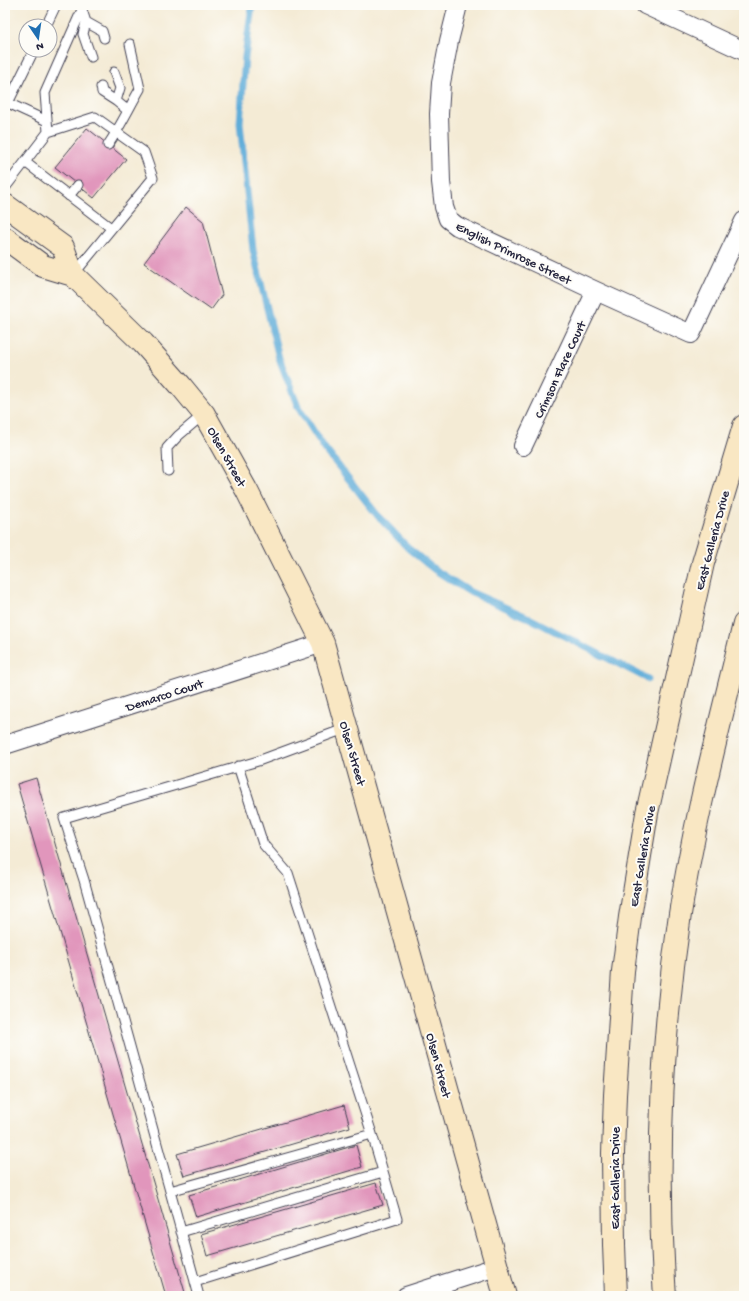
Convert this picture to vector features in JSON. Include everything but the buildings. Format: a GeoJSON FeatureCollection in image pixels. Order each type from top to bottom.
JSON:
{"type":"FeatureCollection","features":[{"type":"Feature","properties":{"kind":"main road","name":"Olsen Street"},"geometry":{"type":"LineString","coordinates":[[5,205],[63,247],[73,275],[143,343],[204,414],[247,491],[323,643],[505,1296]]}},
{"type":"Feature","properties":{"kind":"main road","name":"Olsen Street"},"geometry":{"type":"LineString","coordinates":[[5,238],[44,266],[73,275]]}},
{"type":"Feature","properties":{"kind":"main road","name":"East Galleria Drive"},"geometry":{"type":"LineString","coordinates":[[616,1296],[613,1153],[616,1072],[624,963],[630,917],[647,813],[703,563],[744,426]]}},
{"type":"Feature","properties":{"kind":"main road"},"geometry":{"type":"LineString","coordinates":[[665,1296],[660,1150],[672,975],[680,914],[697,821],[744,624]]}},
{"type":"Feature","properties":{"kind":"street","name":"English Primrose Street"},"geometry":{"type":"LineString","coordinates":[[458,5],[441,83],[439,114],[441,182],[444,207],[448,219],[457,226],[691,334],[744,222]]}},
{"type":"Feature","properties":{"kind":"street"},"geometry":{"type":"LineString","coordinates":[[645,5],[744,51]]}},
{"type":"Feature","properties":{"kind":"street","name":"Crimson Flare Court"},"geometry":{"type":"LineString","coordinates":[[523,446],[596,291]]}},
{"type":"Feature","properties":{"kind":"street","name":"Demarco Court"},"geometry":{"type":"LineString","coordinates":[[5,744],[323,643]]}},
{"type":"Feature","properties":{"kind":"street"},"geometry":{"type":"LineString","coordinates":[[406,1296],[496,1267]]}},
{"type":"Feature","properties":{"kind":"lane"},"geometry":{"type":"LineString","coordinates":[[50,18],[56,5]]}},
{"type":"Feature","properties":{"kind":"lane"},"geometry":{"type":"LineString","coordinates":[[83,8],[86,22],[84,34],[91,57]]}},
{"type":"Feature","properties":{"kind":"lane"},"geometry":{"type":"LineString","coordinates":[[48,132],[45,93],[83,8]]}},
{"type":"Feature","properties":{"kind":"lane"},"geometry":{"type":"LineString","coordinates":[[86,22],[102,30],[104,38]]}},
{"type":"Feature","properties":{"kind":"lane"},"geometry":{"type":"LineString","coordinates":[[108,145],[117,132],[127,110],[140,89],[130,44]]}},
{"type":"Feature","properties":{"kind":"lane"},"geometry":{"type":"LineString","coordinates":[[30,58],[8,103],[47,121]]}},
{"type":"Feature","properties":{"kind":"lane"},"geometry":{"type":"LineString","coordinates":[[114,72],[120,88],[116,101]]}},
{"type":"Feature","properties":{"kind":"lane"},"geometry":{"type":"LineString","coordinates":[[101,87],[102,92],[127,110]]}},
{"type":"Feature","properties":{"kind":"lane"},"geometry":{"type":"LineString","coordinates":[[5,188],[48,132],[95,117],[144,152],[153,178],[73,275]]}},
{"type":"Feature","properties":{"kind":"lane"},"geometry":{"type":"LineString","coordinates":[[25,162],[111,228]]}},
{"type":"Feature","properties":{"kind":"lane"},"geometry":{"type":"LineString","coordinates":[[69,196],[78,185]]}},
{"type":"Feature","properties":{"kind":"lane"},"geometry":{"type":"LineString","coordinates":[[168,471],[167,448],[178,436],[204,414]]}},
{"type":"Feature","properties":{"kind":"lane"},"geometry":{"type":"LineString","coordinates":[[199,1296],[86,888],[64,818],[258,761],[347,728]]}},
{"type":"Feature","properties":{"kind":"lane"},"geometry":{"type":"LineString","coordinates":[[195,1282],[397,1219],[372,1134],[288,873],[263,844],[238,766]]}},
{"type":"Feature","properties":{"kind":"lane"},"geometry":{"type":"LineString","coordinates":[[170,1191],[372,1134]]}},
{"type":"Feature","properties":{"kind":"lane"},"geometry":{"type":"LineString","coordinates":[[181,1232],[383,1172]]}},
{"type":"Feature","properties":{"kind":"waterway"},"geometry":{"type":"LineString","coordinates":[[252,5],[245,57],[240,123],[253,250],[279,358],[298,407],[325,449],[378,516],[409,549],[435,570],[470,592],[527,617],[648,679]]}}]}
